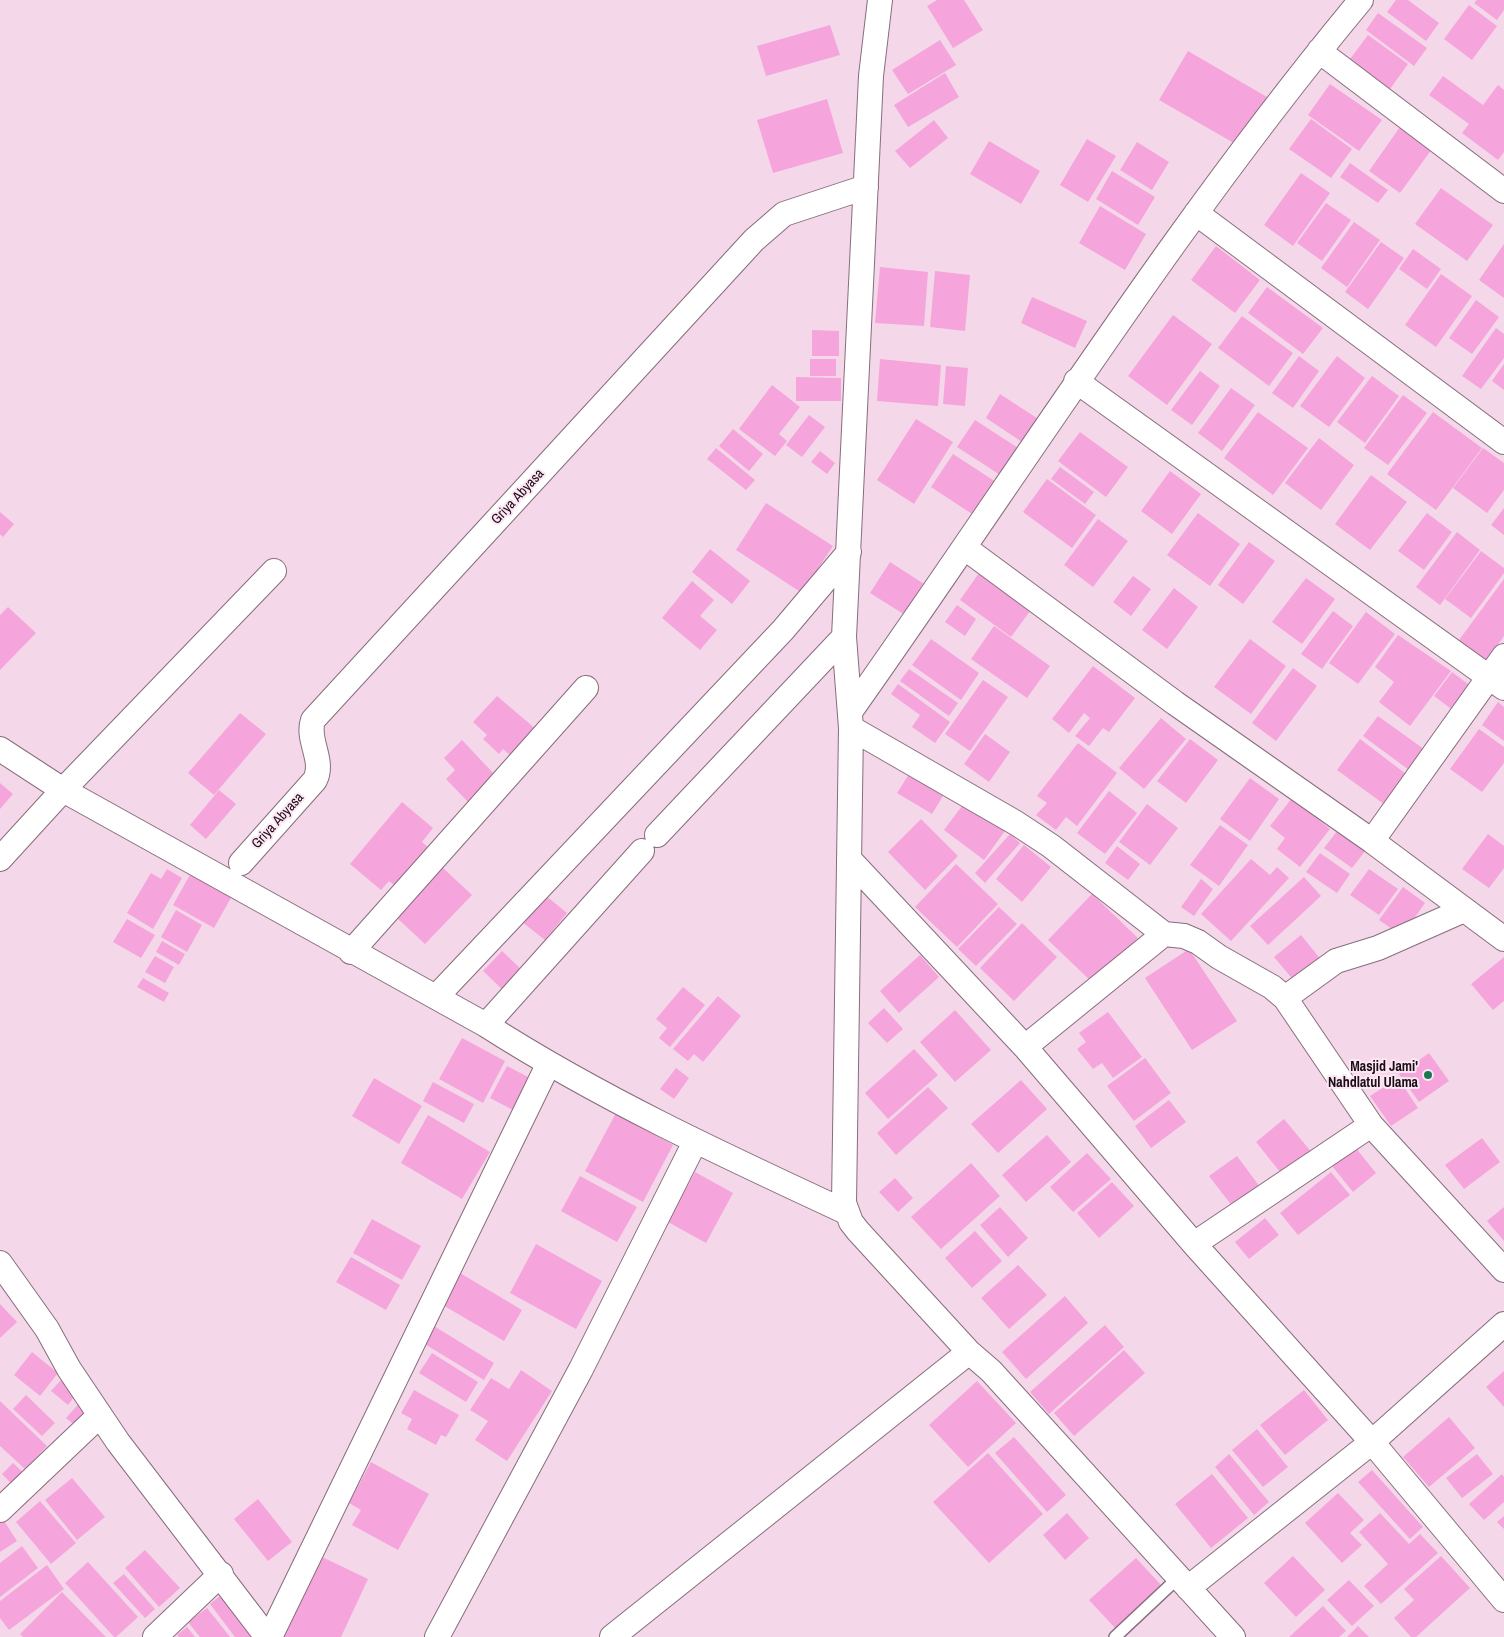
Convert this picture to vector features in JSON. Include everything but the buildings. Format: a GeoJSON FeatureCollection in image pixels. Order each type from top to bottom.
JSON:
{"type":"FeatureCollection","features":[{"type":"Feature","properties":{"kind":"street"},"geometry":{"type":"LineString","coordinates":[[880,0],[871,76],[844,637],[850,720],[844,1195],[846,1212],[858,1231],[969,1352],[991,1371],[1233,1637]]}},
{"type":"Feature","properties":{"kind":"street"},"geometry":{"type":"LineString","coordinates":[[850,720],[1076,381],[1196,213],[1319,51],[1361,0]]}},
{"type":"Feature","properties":{"kind":"street"},"geometry":{"type":"LineString","coordinates":[[1319,51],[1504,191]]}},
{"type":"Feature","properties":{"kind":"street","name":"Griya Abyasa"},"geometry":{"type":"LineString","coordinates":[[241,863],[318,774],[318,759],[312,734],[313,720],[754,240],[784,214],[866,187]]}},
{"type":"Feature","properties":{"kind":"street"},"geometry":{"type":"LineString","coordinates":[[1196,213],[1504,442]]}},
{"type":"Feature","properties":{"kind":"street"},"geometry":{"type":"LineString","coordinates":[[1076,381],[1497,683]]}},
{"type":"Feature","properties":{"kind":"street"},"geometry":{"type":"LineString","coordinates":[[965,548],[1176,703],[1372,841],[1504,939]]}},
{"type":"Feature","properties":{"kind":"street"},"geometry":{"type":"LineString","coordinates":[[436,997],[776,637],[849,552]]}},
{"type":"Feature","properties":{"kind":"street"},"geometry":{"type":"LineString","coordinates":[[0,859],[63,790],[274,571]]}},
{"type":"Feature","properties":{"kind":"street"},"geometry":{"type":"LineString","coordinates":[[486,1025],[649,843],[844,637]]}},
{"type":"Feature","properties":{"kind":"street"},"geometry":{"type":"LineString","coordinates":[[1372,841],[1497,683],[1504,656]]}},
{"type":"Feature","properties":{"kind":"street"},"geometry":{"type":"LineString","coordinates":[[351,952],[586,688]]}},
{"type":"Feature","properties":{"kind":"street"},"geometry":{"type":"LineString","coordinates":[[850,720],[1051,846],[1164,934],[1184,936],[1198,942],[1219,957],[1272,987],[1285,998],[1371,1125],[1504,1270]]}},
{"type":"Feature","properties":{"kind":"street"},"geometry":{"type":"LineString","coordinates":[[0,750],[63,790],[351,952],[486,1025],[548,1065],[695,1142],[846,1212]]}},
{"type":"Feature","properties":{"kind":"street"},"geometry":{"type":"LineString","coordinates":[[849,859],[1025,1047],[1194,1244],[1372,1442],[1500,1589]]}},
{"type":"Feature","properties":{"kind":"street"},"geometry":{"type":"LineString","coordinates":[[1285,998],[1336,961],[1378,948],[1464,910]]}},
{"type":"Feature","properties":{"kind":"street"},"geometry":{"type":"LineString","coordinates":[[1025,1047],[1164,934]]}},
{"type":"Feature","properties":{"kind":"street"},"geometry":{"type":"LineString","coordinates":[[0,1263],[47,1329],[69,1369],[118,1442],[268,1637],[548,1065]]}},
{"type":"Feature","properties":{"kind":"street"},"geometry":{"type":"LineString","coordinates":[[1194,1244],[1371,1125]]}},
{"type":"Feature","properties":{"kind":"street"},"geometry":{"type":"LineString","coordinates":[[437,1637],[581,1369],[695,1142]]}},
{"type":"Feature","properties":{"kind":"street"},"geometry":{"type":"LineString","coordinates":[[1184,1582],[1372,1442],[1504,1324]]}},
{"type":"Feature","properties":{"kind":"street"},"geometry":{"type":"LineString","coordinates":[[612,1637],[969,1352]]}},
{"type":"Feature","properties":{"kind":"street"},"geometry":{"type":"LineString","coordinates":[[0,1510],[100,1415]]}},
{"type":"Feature","properties":{"kind":"street"},"geometry":{"type":"LineString","coordinates":[[155,1637],[221,1574]]}},
{"type":"Feature","properties":{"kind":"lane"},"geometry":{"type":"LineString","coordinates":[[1116,1637],[1184,1582]]}},
{"type":"Feature","properties":{"kind":"place","name":"Masjid Jami' Nahdlatul Ulama"},"geometry":{"type":"Point","coordinates":[1428,1075]}}]}
